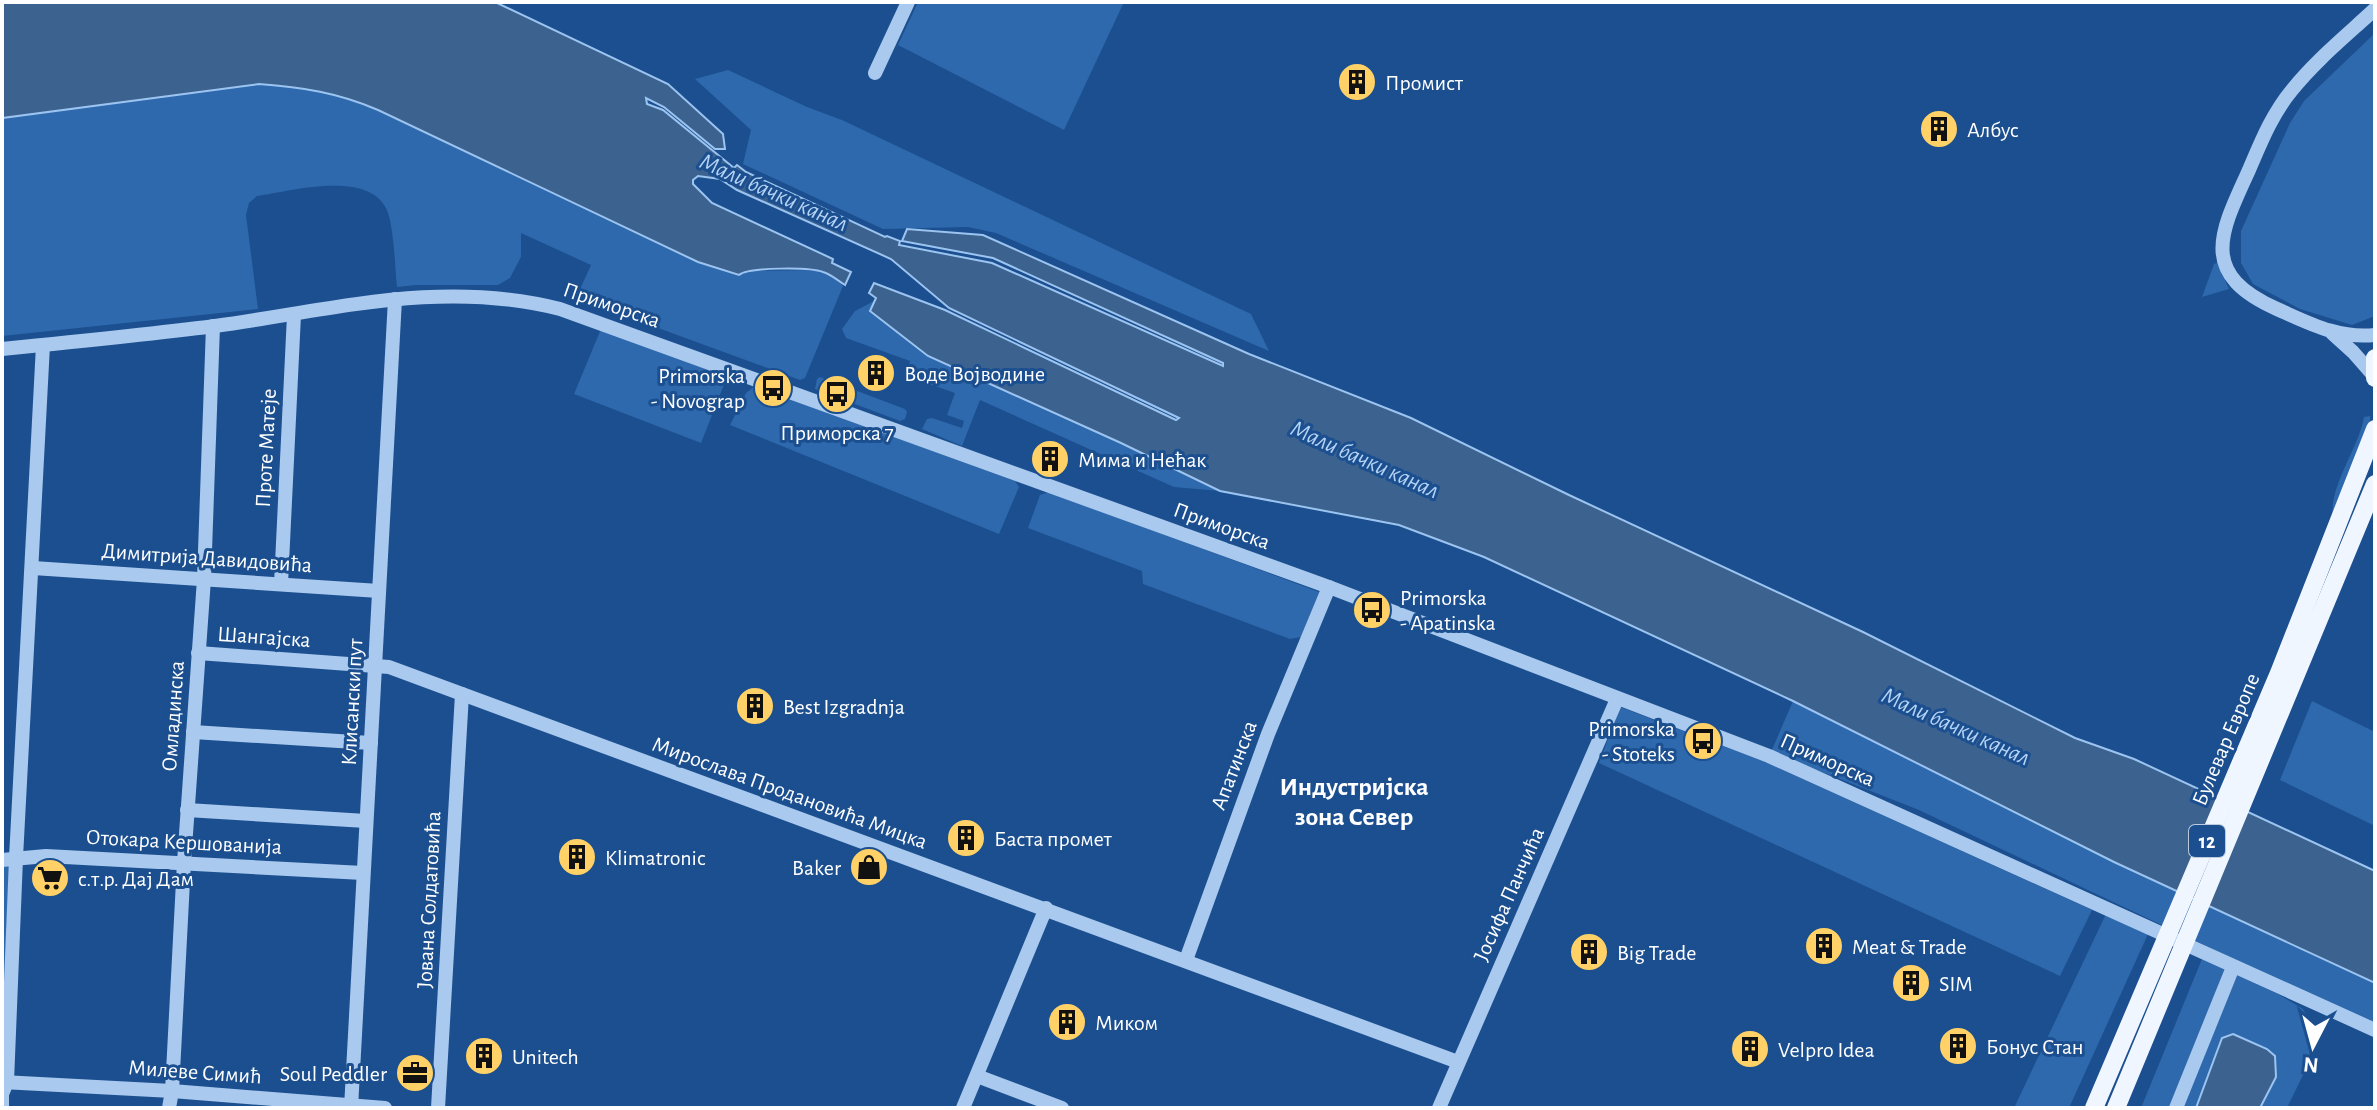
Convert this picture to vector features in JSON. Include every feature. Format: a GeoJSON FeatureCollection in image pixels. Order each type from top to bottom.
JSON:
{"type":"FeatureCollection","features":[{"type":"Feature","properties":{"kind":"main road"},"geometry":{"type":"LineString","coordinates":[[2375,358],[2375,377]]}},
{"type":"Feature","properties":{"kind":"main road","name":"Булевар Европе"},"geometry":{"type":"LineString","coordinates":[[2116,1108],[2288,676],[2375,429]]}},
{"type":"Feature","properties":{"kind":"main road","name":"Булевар Европе"},"geometry":{"type":"LineString","coordinates":[[2094,1108],[2135,1010],[2375,484]]}},
{"type":"Feature","properties":{"kind":"street"},"geometry":{"type":"LineString","coordinates":[[875,73],[908,2]]}},
{"type":"Feature","properties":{"kind":"street"},"geometry":{"type":"LineString","coordinates":[[2375,9],[2292,89],[2272,117],[2225,227],[2222,242],[2223,258],[2231,276],[2240,288],[2255,299],[2331,333],[2360,337],[2375,335]]}},
{"type":"Feature","properties":{"kind":"street","name":"Приморска"},"geometry":{"type":"LineString","coordinates":[[2,349],[213,326],[428,295],[481,295],[542,304],[585,316],[1329,587],[1769,756],[2375,1030]]}},
{"type":"Feature","properties":{"kind":"street","name":"Клисански пут"},"geometry":{"type":"LineString","coordinates":[[352,1106],[395,299]]}},
{"type":"Feature","properties":{"kind":"street","name":"Проте Матеје"},"geometry":{"type":"LineString","coordinates":[[281,584],[294,315]]}},
{"type":"Feature","properties":{"kind":"street","name":"Омладинска"},"geometry":{"type":"LineString","coordinates":[[169,1108],[204,579],[213,326]]}},
{"type":"Feature","properties":{"kind":"street"},"geometry":{"type":"LineString","coordinates":[[2331,333],[2375,377]]}},
{"type":"Feature","properties":{"kind":"street"},"geometry":{"type":"LineString","coordinates":[[2,1108],[9,859],[33,568],[43,345]]}},
{"type":"Feature","properties":{"kind":"street","name":"Димитрија Давидовића"},"geometry":{"type":"LineString","coordinates":[[33,568],[379,591]]}},
{"type":"Feature","properties":{"kind":"street","name":"Апатинска"},"geometry":{"type":"LineString","coordinates":[[1186,960],[1268,734],[1329,587]]}},
{"type":"Feature","properties":{"kind":"street","name":"Шангајска"},"geometry":{"type":"LineString","coordinates":[[198,653],[375,666]]}},
{"type":"Feature","properties":{"kind":"street","name":"Мирослава Продановића Мицка"},"geometry":{"type":"LineString","coordinates":[[375,666],[389,667],[1458,1062]]}},
{"type":"Feature","properties":{"kind":"street","name":"Јована Солдатовића"},"geometry":{"type":"LineString","coordinates":[[438,1108],[462,694]]}},
{"type":"Feature","properties":{"kind":"street","name":"Јосифа Панчића"},"geometry":{"type":"LineString","coordinates":[[1439,1108],[1617,699]]}},
{"type":"Feature","properties":{"kind":"street"},"geometry":{"type":"LineString","coordinates":[[193,732],[371,743]]}},
{"type":"Feature","properties":{"kind":"street"},"geometry":{"type":"LineString","coordinates":[[187,810],[366,821]]}},
{"type":"Feature","properties":{"kind":"street","name":"Отокара Кершованија"},"geometry":{"type":"LineString","coordinates":[[9,859],[46,856],[363,873]]}},
{"type":"Feature","properties":{"kind":"street"},"geometry":{"type":"LineString","coordinates":[[963,1108],[1046,908]]}},
{"type":"Feature","properties":{"kind":"street"},"geometry":{"type":"LineString","coordinates":[[2176,1108],[2233,967]]}},
{"type":"Feature","properties":{"kind":"street"},"geometry":{"type":"LineString","coordinates":[[977,1076],[1062,1108]]}},
{"type":"Feature","properties":{"kind":"street","name":"Милеве Симић"},"geometry":{"type":"LineString","coordinates":[[3,1088],[172,1091],[385,1108]]}},
{"type":"Feature","properties":{"kind":"shaded area"},"geometry":{"type":"Polygon","coordinates":[[[918,2],[1124,2],[1064,130],[898,45],[918,2]]]}},
{"type":"Feature","properties":{"kind":"shaded area"},"geometry":{"type":"Polygon","coordinates":[[[2375,33],[2375,316],[2352,325],[2300,309],[2253,284],[2241,263],[2241,231],[2290,123],[2304,101],[2375,33]]]}},
{"type":"Feature","properties":{"kind":"shaded area"},"geometry":{"type":"Polygon","coordinates":[[[728,70],[842,120],[1251,314],[1269,351],[996,233],[968,227],[883,229],[743,164],[751,130],[695,79],[728,70]]]}},
{"type":"Feature","properties":{"kind":"shaded area"},"geometry":{"type":"Polygon","coordinates":[[[259,84],[302,87],[348,97],[698,262],[745,271],[819,270],[829,274],[843,286],[805,378],[800,380],[576,298],[591,265],[521,233],[521,257],[510,278],[498,285],[397,287],[388,213],[379,199],[366,191],[330,186],[257,196],[249,203],[246,215],[258,309],[2,336],[2,118],[259,84]]]}},
{"type":"Feature","properties":{"kind":"shaded area"},"geometry":{"type":"Polygon","coordinates":[[[2217,263],[2229,289],[2202,297],[2214,264],[2217,263]]]}},
{"type":"Feature","properties":{"kind":"shaded area"},"geometry":{"type":"Polygon","coordinates":[[[876,300],[870,311],[1121,443],[1220,491],[1174,487],[980,400],[962,446],[922,429],[927,419],[932,418],[962,428],[964,421],[947,415],[955,393],[906,376],[910,361],[846,338],[842,329],[855,311],[876,300]]]}},
{"type":"Feature","properties":{"kind":"shaded area"},"geometry":{"type":"Polygon","coordinates":[[[601,329],[727,377],[701,443],[574,394],[601,329]]]}},
{"type":"Feature","properties":{"kind":"shaded area"},"geometry":{"type":"Polygon","coordinates":[[[820,377],[905,409],[905,419],[900,421],[815,389],[820,377]]]}},
{"type":"Feature","properties":{"kind":"shaded area"},"geometry":{"type":"Polygon","coordinates":[[[755,386],[1015,481],[1019,487],[999,534],[730,425],[746,393],[755,386]]]}},
{"type":"Feature","properties":{"kind":"shaded area"},"geometry":{"type":"Polygon","coordinates":[[[2370,416],[2370,427],[2333,518],[2339,481],[2364,417],[2370,416]]]}},
{"type":"Feature","properties":{"kind":"shaded area"},"geometry":{"type":"Polygon","coordinates":[[[1049,492],[1319,592],[1301,637],[1290,639],[1143,584],[1142,571],[1028,528],[1040,495],[1049,492]]]}},
{"type":"Feature","properties":{"kind":"shaded area"},"geometry":{"type":"Polygon","coordinates":[[[1793,701],[2114,862],[2375,983],[2375,1026],[1919,810],[1771,752],[1793,701]]]}},
{"type":"Feature","properties":{"kind":"shaded area"},"geometry":{"type":"Polygon","coordinates":[[[2312,701],[2375,732],[2375,826],[2280,780],[2312,701]]]}},
{"type":"Feature","properties":{"kind":"shaded area"},"geometry":{"type":"Polygon","coordinates":[[[1620,707],[1763,761],[2092,910],[2060,976],[1599,763],[1620,707]]]}},
{"type":"Feature","properties":{"kind":"shaded area"},"geometry":{"type":"Polygon","coordinates":[[[9,865],[2,1054],[2,866],[9,865]]]}},
{"type":"Feature","properties":{"kind":"shaded area"},"geometry":{"type":"Polygon","coordinates":[[[2106,914],[2148,934],[2069,1108],[2014,1108],[2106,914]]]}},
{"type":"Feature","properties":{"kind":"shaded area"},"geometry":{"type":"Polygon","coordinates":[[[2202,959],[2303,1009],[2320,1040],[2287,1108],[2260,1108],[2276,1077],[2222,1039],[2196,1108],[2141,1108],[2202,959]]]}},
{"type":"Feature","properties":{"kind":"water","name":"Мали бачки канал"},"geometry":{"type":"Polygon","coordinates":[[[2,2],[495,2],[668,84],[723,134],[725,149],[715,149],[664,107],[646,98],[647,104],[663,110],[734,168],[737,165],[885,237],[900,241],[899,245],[992,263],[1223,366],[1223,363],[993,258],[902,241],[907,229],[983,235],[1249,354],[1411,418],[1863,632],[2075,738],[2134,759],[2375,871],[2375,983],[2114,862],[1793,701],[1484,557],[1399,525],[1220,491],[928,356],[870,311],[876,298],[869,293],[874,283],[945,310],[1176,420],[1179,418],[949,308],[891,259],[737,190],[720,179],[698,176],[693,184],[712,203],[833,259],[832,263],[851,272],[845,285],[829,274],[816,270],[767,269],[739,275],[698,262],[378,110],[320,92],[259,84],[2,118],[2,2]]]}},
{"type":"Feature","properties":{"kind":"water"},"geometry":{"type":"Polygon","coordinates":[[[2233,1034],[2267,1049],[2275,1056],[2276,1077],[2260,1108],[2196,1108],[2222,1038],[2233,1034]]]}},
{"type":"Feature","properties":{"kind":"place","name":"Промист"},"geometry":{"type":"Point","coordinates":[1357,82]}},
{"type":"Feature","properties":{"kind":"place","name":"Албус"},"geometry":{"type":"Point","coordinates":[1939,129]}},
{"type":"Feature","properties":{"kind":"place","name":"Воде Војводине"},"geometry":{"type":"Point","coordinates":[876,373]}},
{"type":"Feature","properties":{"kind":"place","name":"Primorska - Novograp"},"geometry":{"type":"Point","coordinates":[773,388]}},
{"type":"Feature","properties":{"kind":"place","name":"Приморска 7"},"geometry":{"type":"Point","coordinates":[837,394]}},
{"type":"Feature","properties":{"kind":"place","name":"Мима и Нећак"},"geometry":{"type":"Point","coordinates":[1050,459]}},
{"type":"Feature","properties":{"kind":"place","name":"Primorska - Apatinska"},"geometry":{"type":"Point","coordinates":[1372,610]}},
{"type":"Feature","properties":{"kind":"place","name":"Best Izgradnja"},"geometry":{"type":"Point","coordinates":[755,706]}},
{"type":"Feature","properties":{"kind":"place","name":"Primorska - Stoteks"},"geometry":{"type":"Point","coordinates":[1703,741]}},
{"type":"Feature","properties":{"kind":"place","name":"Баста промет"},"geometry":{"type":"Point","coordinates":[966,838]}},
{"type":"Feature","properties":{"kind":"place","name":"Klimatronic"},"geometry":{"type":"Point","coordinates":[577,857]}},
{"type":"Feature","properties":{"kind":"place","name":"Baker"},"geometry":{"type":"Point","coordinates":[869,867]}},
{"type":"Feature","properties":{"kind":"place","name":"с.т.р. Дај Дам"},"geometry":{"type":"Point","coordinates":[50,878]}},
{"type":"Feature","properties":{"kind":"place","name":"Meat & Trade"},"geometry":{"type":"Point","coordinates":[1824,946]}},
{"type":"Feature","properties":{"kind":"place","name":"Big Trade"},"geometry":{"type":"Point","coordinates":[1589,952]}},
{"type":"Feature","properties":{"kind":"place","name":"SIM"},"geometry":{"type":"Point","coordinates":[1911,983]}},
{"type":"Feature","properties":{"kind":"place","name":"Миком"},"geometry":{"type":"Point","coordinates":[1067,1022]}},
{"type":"Feature","properties":{"kind":"place","name":"Бонус Стан"},"geometry":{"type":"Point","coordinates":[1958,1046]}},
{"type":"Feature","properties":{"kind":"place","name":"Velpro Idea"},"geometry":{"type":"Point","coordinates":[1750,1049]}},
{"type":"Feature","properties":{"kind":"place","name":"Unitech"},"geometry":{"type":"Point","coordinates":[484,1056]}},
{"type":"Feature","properties":{"kind":"place","name":"Soul Peddler"},"geometry":{"type":"Point","coordinates":[415,1073]}},
{"type":"Feature","properties":{"kind":"district","name":"Индустријска зона Север"},"geometry":{"type":"Point","coordinates":[1354,801]}}]}
